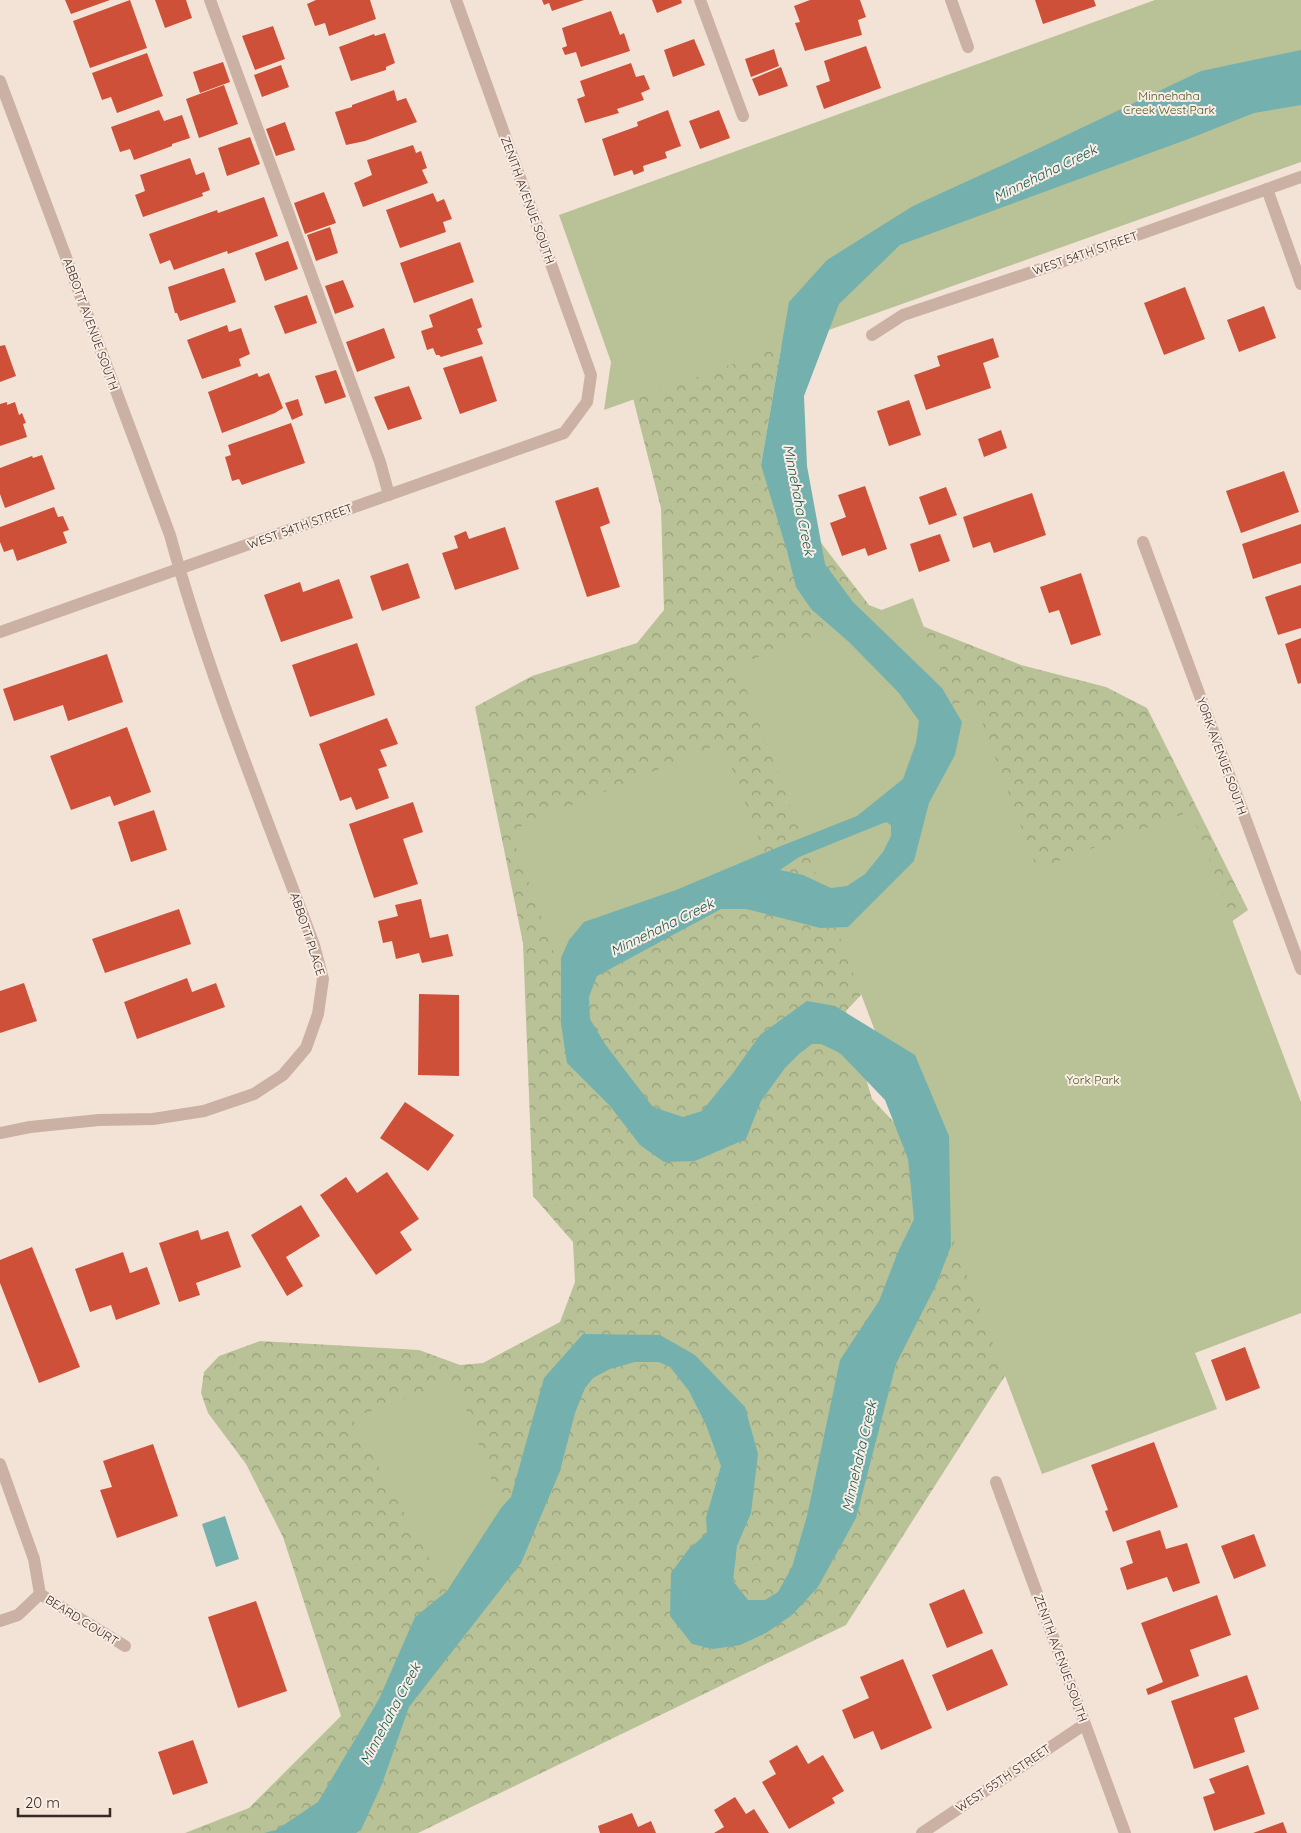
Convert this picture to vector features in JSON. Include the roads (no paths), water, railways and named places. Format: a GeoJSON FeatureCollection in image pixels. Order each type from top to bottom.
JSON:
{"type":"FeatureCollection","features":[{"type":"Feature","properties":{"kind":"street"},"geometry":{"type":"LineString","coordinates":[[210,0],[380,462],[389,495]]}},
{"type":"Feature","properties":{"kind":"street","name":"ZENITH AVENUE SOUTH"},"geometry":{"type":"LineString","coordinates":[[456,0],[591,375],[587,402]]}},
{"type":"Feature","properties":{"kind":"street"},"geometry":{"type":"LineString","coordinates":[[700,0],[743,116]]}},
{"type":"Feature","properties":{"kind":"street"},"geometry":{"type":"LineString","coordinates":[[952,0],[968,47]]}},
{"type":"Feature","properties":{"kind":"street","name":"ABBOTT AVENUE SOUTH"},"geometry":{"type":"LineString","coordinates":[[0,81],[166,526],[179,569]]}},
{"type":"Feature","properties":{"kind":"street","name":"WEST 54TH STREET"},"geometry":{"type":"LineString","coordinates":[[872,335],[903,315],[1044,268],[1301,177]]}},
{"type":"Feature","properties":{"kind":"street"},"geometry":{"type":"LineString","coordinates":[[1267,189],[1301,284]]}},
{"type":"Feature","properties":{"kind":"street","name":"WEST 54TH STREET"},"geometry":{"type":"LineString","coordinates":[[0,632],[564,432],[587,402]]}},
{"type":"Feature","properties":{"kind":"street","name":"YORK AVENUE SOUTH"},"geometry":{"type":"LineString","coordinates":[[1143,542],[1301,969]]}},
{"type":"Feature","properties":{"kind":"street","name":"ABBOTT PLACE"},"geometry":{"type":"LineString","coordinates":[[0,1133],[30,1127],[100,1120],[153,1119],[204,1110],[254,1094],[283,1075],[306,1048],[318,1014],[323,979],[314,945],[214,676],[179,569]]}},
{"type":"Feature","properties":{"kind":"street"},"geometry":{"type":"LineString","coordinates":[[0,1464],[34,1559],[40,1594],[18,1615],[0,1622]]}},
{"type":"Feature","properties":{"kind":"street","name":"ZENITH AVENUE SOUTH"},"geometry":{"type":"LineString","coordinates":[[996,1482],[1125,1833]]}},
{"type":"Feature","properties":{"kind":"street","name":"BEARD COURT"},"geometry":{"type":"LineString","coordinates":[[40,1594],[125,1646]]}},
{"type":"Feature","properties":{"kind":"street","name":"WEST 55TH STREET"},"geometry":{"type":"LineString","coordinates":[[922,1833],[1085,1724]]}},
{"type":"Feature","properties":{"kind":"water","name":"Minnehaha Creek"},"geometry":{"type":"Polygon","coordinates":[[[1301,50],[1301,105],[1254,113],[900,245],[839,304],[804,396],[807,466],[825,564],[853,602],[942,688],[962,722],[955,755],[929,803],[914,861],[848,927],[820,928],[746,909],[721,909],[597,976],[589,997],[590,1019],[605,1044],[653,1107],[683,1117],[702,1111],[733,1073],[760,1035],[807,1001],[835,1006],[915,1055],[949,1136],[951,1246],[937,1283],[896,1364],[856,1518],[818,1587],[792,1615],[766,1633],[740,1645],[713,1649],[692,1644],[670,1616],[671,1573],[688,1550],[707,1533],[706,1518],[721,1466],[706,1425],[689,1391],[670,1367],[659,1362],[635,1362],[610,1369],[593,1378],[585,1388],[575,1413],[560,1471],[521,1563],[409,1707],[382,1784],[361,1830],[356,1833],[264,1833],[276,1830],[318,1802],[379,1699],[415,1617],[447,1591],[501,1508],[511,1497],[544,1378],[583,1334],[660,1335],[695,1355],[745,1407],[758,1454],[751,1513],[737,1546],[733,1581],[748,1600],[765,1600],[778,1592],[792,1567],[807,1516],[840,1360],[879,1301],[898,1252],[914,1219],[908,1159],[885,1100],[840,1053],[821,1044],[812,1044],[785,1068],[761,1101],[746,1139],[695,1161],[664,1162],[640,1145],[610,1106],[567,1063],[561,1024],[561,958],[569,940],[584,922],[676,890],[857,816],[903,779],[916,743],[919,721],[899,693],[849,642],[811,609],[796,587],[761,465],[789,302],[827,260],[913,206],[1201,71],[1301,50]],[[886,822],[799,857],[780,870],[803,875],[831,888],[847,886],[865,874],[883,852],[891,836],[891,825],[886,822]]]}},
{"type":"Feature","properties":{"kind":"water"},"geometry":{"type":"Polygon","coordinates":[[[225,1516],[239,1559],[216,1567],[202,1524],[225,1516]]]}},
{"type":"Feature","properties":{"kind":"park label","name":"Minnehaha Creek West Park"},"geometry":{"type":"Point","coordinates":[1169,102]}},
{"type":"Feature","properties":{"kind":"park label","name":"York Park"},"geometry":{"type":"Point","coordinates":[1093,1079]}}]}
